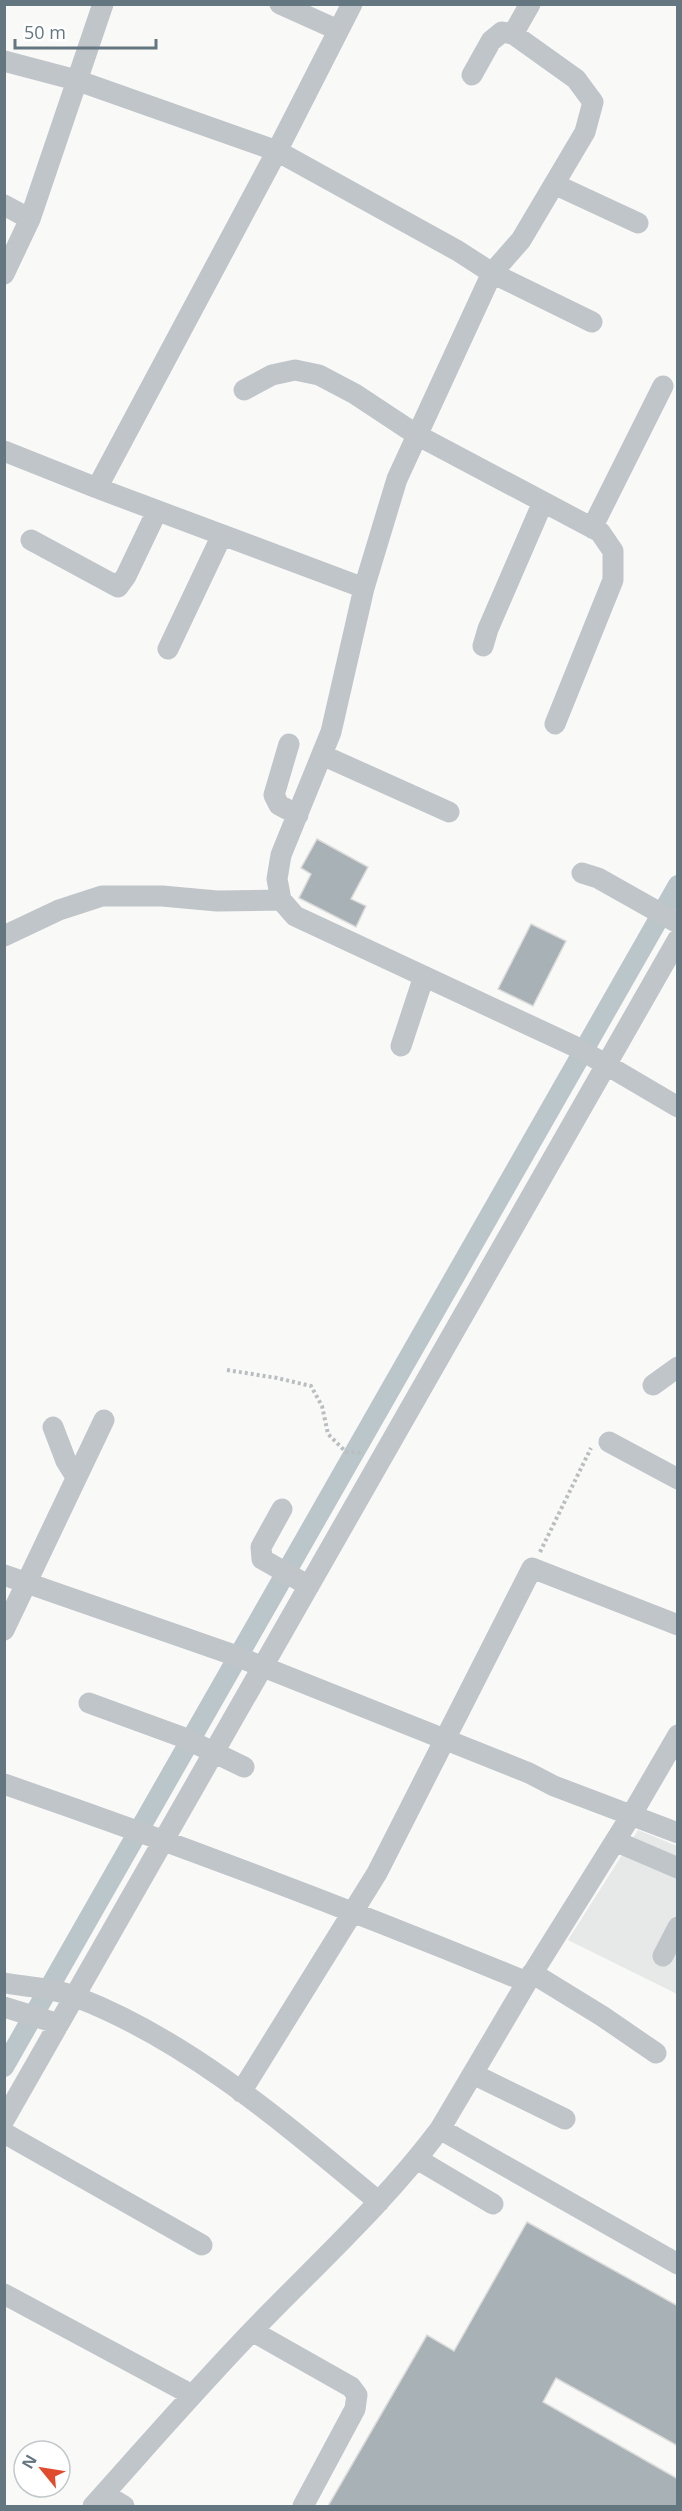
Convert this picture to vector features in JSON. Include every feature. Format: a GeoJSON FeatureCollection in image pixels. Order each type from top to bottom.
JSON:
{"type":"FeatureCollection","features":[{"type":"Feature","properties":{"kind":"street"},"geometry":{"type":"LineString","coordinates":[[4,274],[30,219],[102,4]]}},
{"type":"Feature","properties":{"kind":"street"},"geometry":{"type":"LineString","coordinates":[[280,4],[338,30]]}},
{"type":"Feature","properties":{"kind":"street"},"geometry":{"type":"LineString","coordinates":[[97,488],[277,152],[352,4]]}},
{"type":"Feature","properties":{"kind":"street"},"geometry":{"type":"LineString","coordinates":[[513,34],[530,4]]}},
{"type":"Feature","properties":{"kind":"street"},"geometry":{"type":"LineString","coordinates":[[472,75],[490,42],[502,32],[513,34],[576,79],[593,102],[585,132],[521,240],[492,273],[397,479],[364,588],[331,732],[281,855],[277,879],[281,900],[295,916],[591,1055],[678,1107]]}},
{"type":"Feature","properties":{"kind":"street"},"geometry":{"type":"LineString","coordinates":[[4,61],[76,80],[277,152],[458,250],[492,273],[592,322]]}},
{"type":"Feature","properties":{"kind":"street"},"geometry":{"type":"LineString","coordinates":[[554,184],[638,223]]}},
{"type":"Feature","properties":{"kind":"street"},"geometry":{"type":"LineString","coordinates":[[4,205],[30,219]]}},
{"type":"Feature","properties":{"kind":"street"},"geometry":{"type":"LineString","coordinates":[[244,390],[272,375],[295,370],[319,375],[355,394],[417,435],[600,532],[613,551],[613,580],[555,724]]}},
{"type":"Feature","properties":{"kind":"street"},"geometry":{"type":"LineString","coordinates":[[592,528],[663,386]]}},
{"type":"Feature","properties":{"kind":"street"},"geometry":{"type":"LineString","coordinates":[[4,451],[364,588]]}},
{"type":"Feature","properties":{"kind":"street"},"geometry":{"type":"LineString","coordinates":[[483,646],[488,629],[543,502]]}},
{"type":"Feature","properties":{"kind":"street"},"geometry":{"type":"LineString","coordinates":[[31,540],[118,587],[126,576],[157,511]]}},
{"type":"Feature","properties":{"kind":"street"},"geometry":{"type":"LineString","coordinates":[[168,649],[222,535]]}},
{"type":"Feature","properties":{"kind":"street"},"geometry":{"type":"LineString","coordinates":[[289,744],[274,795],[279,805],[298,815]]}},
{"type":"Feature","properties":{"kind":"street"},"geometry":{"type":"LineString","coordinates":[[322,755],[449,812]]}},
{"type":"Feature","properties":{"kind":"street"},"geometry":{"type":"LineString","coordinates":[[582,873],[598,879],[667,917]]}},
{"type":"Feature","properties":{"kind":"street"},"geometry":{"type":"LineString","coordinates":[[4,936],[59,910],[102,896],[162,896],[217,901],[281,900]]}},
{"type":"Feature","properties":{"kind":"street"},"geometry":{"type":"LineString","coordinates":[[4,2120],[44,2019],[148,1833],[208,1749],[247,1661],[302,1582],[591,1055],[678,939]]}},
{"type":"Feature","properties":{"kind":"street"},"geometry":{"type":"LineString","coordinates":[[401,1046],[424,976]]}},
{"type":"Feature","properties":{"kind":"street"},"geometry":{"type":"LineString","coordinates":[[653,1385],[678,1367]]}},
{"type":"Feature","properties":{"kind":"street"},"geometry":{"type":"LineString","coordinates":[[4,1630],[28,1584],[104,1420]]}},
{"type":"Feature","properties":{"kind":"street"},"geometry":{"type":"LineString","coordinates":[[53,1427],[66,1461],[76,1477]]}},
{"type":"Feature","properties":{"kind":"street"},"geometry":{"type":"LineString","coordinates":[[609,1442],[678,1479]]}},
{"type":"Feature","properties":{"kind":"street"},"geometry":{"type":"LineString","coordinates":[[282,1509],[261,1547],[262,1559],[302,1582]]}},
{"type":"Feature","properties":{"kind":"street"},"geometry":{"type":"LineString","coordinates":[[241,2092],[355,1912],[377,1873],[532,1568],[678,1625]]}},
{"type":"Feature","properties":{"kind":"street"},"geometry":{"type":"LineString","coordinates":[[4,1575],[247,1661],[529,1773],[554,1786],[678,1833]]}},
{"type":"Feature","properties":{"kind":"street"},"geometry":{"type":"LineString","coordinates":[[89,1703],[182,1737],[244,1767]]}},
{"type":"Feature","properties":{"kind":"street"},"geometry":{"type":"LineString","coordinates":[[124,2506],[98,2500],[252,2331],[379,2202],[440,2129],[529,1977],[632,1814],[678,1735]]}},
{"type":"Feature","properties":{"kind":"street"},"geometry":{"type":"LineString","coordinates":[[4,1784],[148,1833],[529,1977],[602,2016],[656,2053]]}},
{"type":"Feature","properties":{"kind":"street"},"geometry":{"type":"LineString","coordinates":[[615,1841],[678,1868]]}},
{"type":"Feature","properties":{"kind":"street"},"geometry":{"type":"LineString","coordinates":[[663,1956],[678,1927]]}},
{"type":"Feature","properties":{"kind":"street"},"geometry":{"type":"LineString","coordinates":[[4,1983],[59,1993],[159,2036],[241,2092],[379,2202]]}},
{"type":"Feature","properties":{"kind":"street"},"geometry":{"type":"LineString","coordinates":[[4,2007],[44,2019]]}},
{"type":"Feature","properties":{"kind":"street"},"geometry":{"type":"LineString","coordinates":[[473,2074],[565,2119]]}},
{"type":"Feature","properties":{"kind":"street"},"geometry":{"type":"LineString","coordinates":[[440,2129],[678,2264]]}},
{"type":"Feature","properties":{"kind":"street"},"geometry":{"type":"LineString","coordinates":[[4,2133],[202,2246]]}},
{"type":"Feature","properties":{"kind":"street"},"geometry":{"type":"LineString","coordinates":[[417,2159],[493,2204]]}},
{"type":"Feature","properties":{"kind":"street"},"geometry":{"type":"LineString","coordinates":[[4,2294],[192,2395]]}},
{"type":"Feature","properties":{"kind":"street"},"geometry":{"type":"LineString","coordinates":[[252,2331],[351,2388],[357,2395],[355,2409],[303,2506]]}},
{"type":"Feature","properties":{"kind":"path"},"geometry":{"type":"LineString","coordinates":[[227,1370],[312,1386],[322,1406],[328,1434],[346,1452],[370,1454]]}},
{"type":"Feature","properties":{"kind":"path"},"geometry":{"type":"LineString","coordinates":[[532,1568],[595,1442],[609,1442]]}},
{"type":"Feature","properties":{"kind":"shaded area"},"geometry":{"type":"Polygon","coordinates":[[[638,1830],[677,1846],[677,1994],[568,1940],[638,1830]]]}},
{"type":"Feature","properties":{"kind":"building"},"geometry":{"type":"Polygon","coordinates":[[[317,839],[368,867],[351,899],[366,906],[356,927],[299,898],[311,874],[301,868],[317,839]]]}},
{"type":"Feature","properties":{"kind":"building"},"geometry":{"type":"Polygon","coordinates":[[[531,924],[566,941],[533,1006],[498,989],[531,924]]]}},
{"type":"Feature","properties":{"kind":"building"},"geometry":{"type":"Polygon","coordinates":[[[527,2222],[678,2306],[678,2446],[556,2378],[543,2402],[678,2479],[678,2506],[328,2506],[427,2335],[454,2351],[527,2222]]]}},
{"type":"Feature","properties":{"kind":"waterway"},"geometry":{"type":"LineString","coordinates":[[4,2067],[678,885]]}}]}
